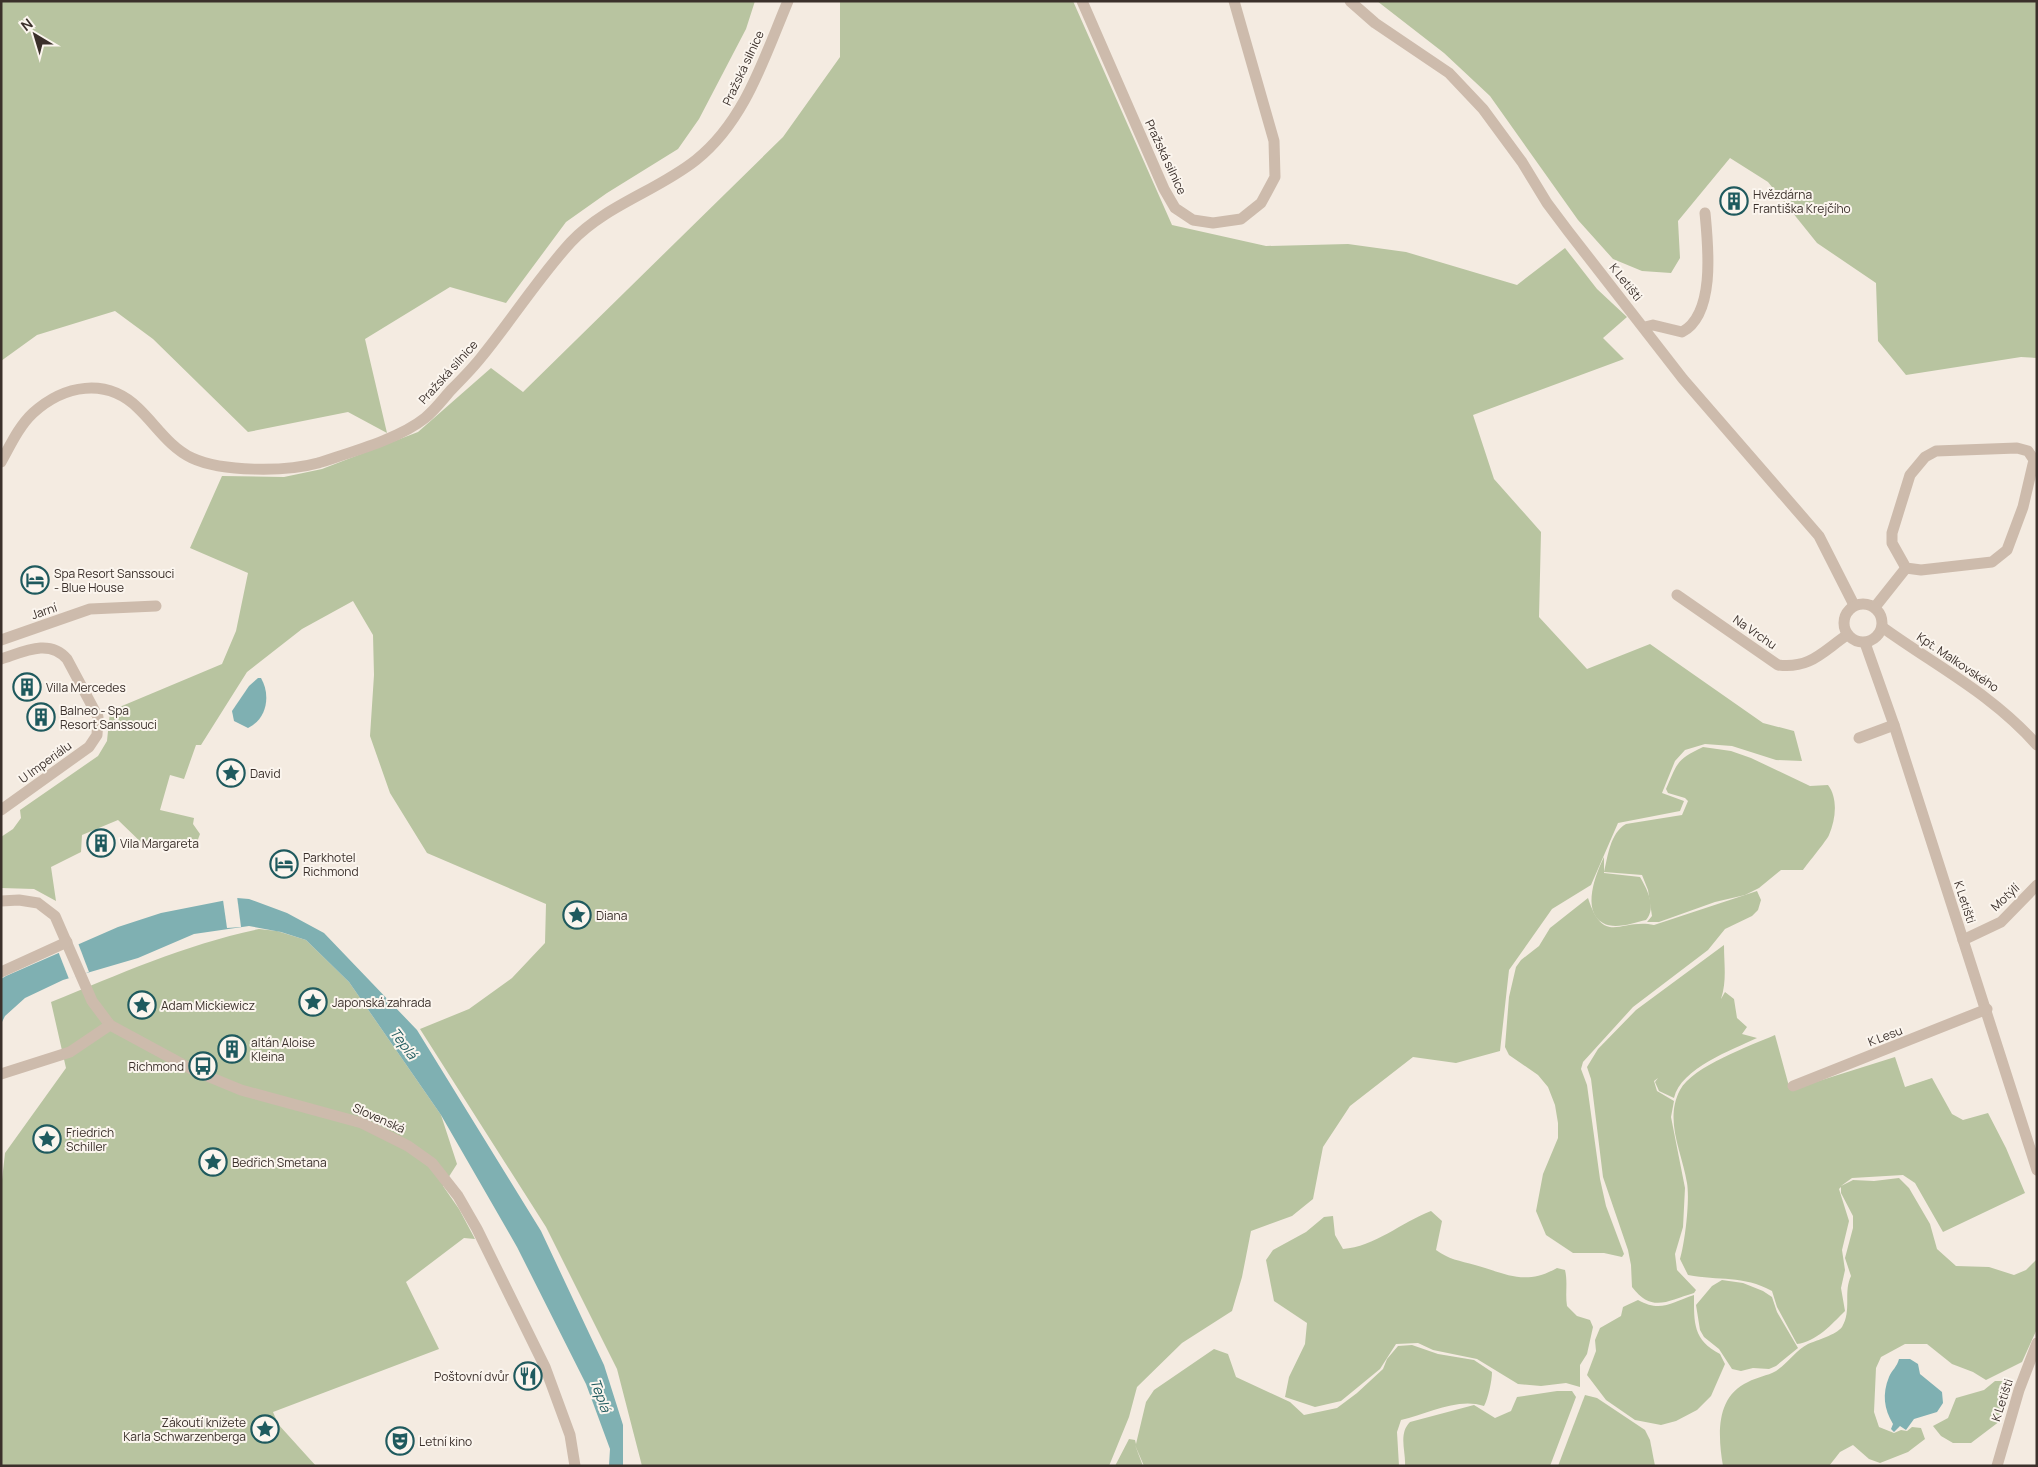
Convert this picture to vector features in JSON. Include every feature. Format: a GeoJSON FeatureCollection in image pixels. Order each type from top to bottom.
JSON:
{"type":"FeatureCollection","features":[{"type":"Feature","properties":{"kind":"street","name":"Pražská silnice"},"geometry":{"type":"LineString","coordinates":[[1,462],[32,414],[57,396],[85,387],[104,388],[124,397],[136,406],[177,449],[191,457],[216,465],[281,470],[316,463],[396,435],[425,418],[482,357],[544,273],[574,239],[606,214],[694,161],[722,135],[740,109],[788,1]]}},
{"type":"Feature","properties":{"kind":"street","name":"Pražská silnice"},"geometry":{"type":"LineString","coordinates":[[1082,1],[1164,189],[1175,208],[1193,220],[1213,223],[1241,219],[1260,203],[1275,177],[1274,141],[1234,1]]}},
{"type":"Feature","properties":{"kind":"street","name":"K Letišti"},"geometry":{"type":"LineString","coordinates":[[1350,1],[1375,23],[1450,73],[1483,109],[1522,162],[1552,210],[1645,327],[1683,379],[1819,536],[1854,605]]}},
{"type":"Feature","properties":{"kind":"street"},"geometry":{"type":"LineString","coordinates":[[1645,327],[1653,325],[1682,332],[1691,327],[1697,318],[1703,304],[1709,257],[1705,213]]}},
{"type":"Feature","properties":{"kind":"street"},"geometry":{"type":"LineString","coordinates":[[2017,448],[2028,451],[2034,460],[2023,507],[2007,550],[1992,562],[1921,570],[1906,568],[1895,549],[1892,533],[1910,474],[1924,457],[1936,451],[2017,448]]}},
{"type":"Feature","properties":{"kind":"street"},"geometry":{"type":"LineString","coordinates":[[1875,607],[1906,568]]}},
{"type":"Feature","properties":{"kind":"street","name":"Na Vrchu"},"geometry":{"type":"LineString","coordinates":[[1677,595],[1778,665],[1794,667],[1805,664],[1847,634]]}},
{"type":"Feature","properties":{"kind":"street"},"geometry":{"type":"LineString","coordinates":[[1865,603],[1875,607],[1882,616],[1882,627],[1876,638],[1865,642],[1855,641],[1847,634],[1843,624],[1846,613],[1854,605],[1865,603]]}},
{"type":"Feature","properties":{"kind":"street","name":"Jarní"},"geometry":{"type":"LineString","coordinates":[[1,640],[90,609],[156,606]]}},
{"type":"Feature","properties":{"kind":"street","name":"Kpt. Malkovského"},"geometry":{"type":"LineString","coordinates":[[1882,627],[1973,686],[2019,724],[2037,744]]}},
{"type":"Feature","properties":{"kind":"street","name":"K Letišti"},"geometry":{"type":"LineString","coordinates":[[1865,642],[1987,1009],[2037,1170]]}},
{"type":"Feature","properties":{"kind":"street","name":"U Imperiálu"},"geometry":{"type":"LineString","coordinates":[[1,659],[42,647],[59,652],[66,659],[99,722],[97,735],[89,747],[1,810]]}},
{"type":"Feature","properties":{"kind":"street"},"geometry":{"type":"LineString","coordinates":[[1859,738],[1894,725]]}},
{"type":"Feature","properties":{"kind":"street","name":"Motýlí"},"geometry":{"type":"LineString","coordinates":[[1963,940],[2001,922],[2037,885]]}},
{"type":"Feature","properties":{"kind":"street"},"geometry":{"type":"LineString","coordinates":[[1,901],[28,901],[45,908],[54,916],[96,1009],[110,1025],[70,1052],[1,1074]]}},
{"type":"Feature","properties":{"kind":"street"},"geometry":{"type":"LineString","coordinates":[[1,972],[68,944]]}},
{"type":"Feature","properties":{"kind":"street","name":"K Lesu"},"geometry":{"type":"LineString","coordinates":[[1793,1086],[1987,1009]]}},
{"type":"Feature","properties":{"kind":"street","name":"Slovenská"},"geometry":{"type":"LineString","coordinates":[[110,1025],[195,1071],[241,1090],[341,1116],[362,1124],[412,1148],[432,1164],[458,1196],[477,1229],[545,1367],[570,1435],[575,1466]]}},
{"type":"Feature","properties":{"kind":"street","name":"K Letišti"},"geometry":{"type":"LineString","coordinates":[[1998,1466],[2019,1390],[2037,1343]]}},
{"type":"Feature","properties":{"kind":"green space"},"geometry":{"type":"Polygon","coordinates":[[[1,1],[755,1],[746,29],[699,119],[678,149],[607,193],[566,222],[506,303],[450,287],[365,339],[387,433],[348,412],[248,432],[153,339],[115,311],[37,335],[1,361],[1,1]]]}},
{"type":"Feature","properties":{"kind":"green space"},"geometry":{"type":"Polygon","coordinates":[[[840,1],[1073,1],[1172,225],[1266,246],[1348,244],[1406,252],[1517,285],[1565,248],[1597,289],[1627,317],[1603,338],[1624,359],[1473,415],[1494,479],[1541,532],[1539,617],[1587,669],[1650,644],[1763,723],[1794,731],[1802,761],[1776,760],[1732,746],[1705,744],[1685,750],[1675,761],[1662,793],[1684,801],[1680,811],[1618,823],[1591,885],[1552,909],[1509,970],[1500,1051],[1456,1063],[1413,1057],[1350,1106],[1323,1147],[1313,1199],[1292,1216],[1251,1231],[1242,1277],[1232,1311],[1182,1343],[1137,1387],[1129,1417],[1109,1466],[642,1466],[617,1369],[546,1227],[420,1029],[469,1009],[512,978],[545,943],[546,904],[427,853],[390,793],[370,736],[374,675],[373,635],[353,601],[302,629],[247,672],[201,745],[196,745],[184,779],[170,775],[160,810],[194,818],[193,824],[200,834],[194,850],[164,843],[148,849],[118,820],[82,835],[81,852],[51,867],[56,901],[34,889],[1,888],[1,837],[13,829],[21,818],[20,810],[98,756],[107,741],[110,711],[222,664],[236,631],[248,573],[190,548],[222,476],[284,477],[322,469],[418,432],[491,368],[523,392],[783,137],[840,57],[840,1]]]}},
{"type":"Feature","properties":{"kind":"green space"},"geometry":{"type":"Polygon","coordinates":[[[1377,1],[2037,1],[2037,358],[2021,357],[1906,375],[1878,341],[1876,283],[1817,243],[1768,182],[1730,158],[1678,221],[1680,258],[1671,273],[1642,271],[1613,259],[1578,220],[1490,96],[1444,53],[1377,1]]]}},
{"type":"Feature","properties":{"kind":"green space"},"geometry":{"type":"Polygon","coordinates":[[[1703,747],[1731,751],[1751,758],[1810,786],[1828,785],[1835,802],[1831,829],[1828,838],[1803,870],[1781,870],[1759,888],[1745,895],[1715,902],[1659,922],[1647,922],[1652,916],[1648,890],[1642,875],[1604,872],[1610,845],[1616,833],[1626,824],[1682,815],[1688,801],[1685,798],[1668,793],[1666,789],[1679,763],[1688,755],[1703,747]]]}},
{"type":"Feature","properties":{"kind":"green space"},"geometry":{"type":"Polygon","coordinates":[[[1604,857],[1604,873],[1640,877],[1651,904],[1651,910],[1646,920],[1613,926],[1603,923],[1596,917],[1593,910],[1592,892],[1597,872],[1604,857]]]}},
{"type":"Feature","properties":{"kind":"green space"},"geometry":{"type":"Polygon","coordinates":[[[1757,891],[1761,900],[1758,910],[1752,916],[1725,929],[1708,950],[1633,1007],[1583,1062],[1581,1069],[1587,1085],[1600,1179],[1606,1206],[1624,1254],[1622,1257],[1604,1253],[1573,1253],[1546,1235],[1536,1211],[1543,1174],[1558,1138],[1558,1123],[1555,1105],[1548,1087],[1538,1075],[1509,1055],[1505,1047],[1509,997],[1516,967],[1521,960],[1539,946],[1550,928],[1588,898],[1600,922],[1614,927],[1642,924],[1654,925],[1757,891]]]}},
{"type":"Feature","properties":{"kind":"green space"},"geometry":{"type":"Polygon","coordinates":[[[259,929],[277,931],[306,940],[349,982],[441,1115],[457,1164],[443,1186],[459,1209],[475,1239],[464,1238],[406,1282],[439,1349],[273,1412],[278,1424],[316,1466],[1,1466],[1,1189],[5,1153],[66,1068],[51,1002],[179,951],[259,929]]]}},
{"type":"Feature","properties":{"kind":"green space"},"geometry":{"type":"Polygon","coordinates":[[[1724,945],[1725,979],[1721,999],[1725,992],[1734,999],[1737,1018],[1747,1027],[1742,1034],[1757,1038],[1722,1054],[1697,1069],[1686,1078],[1674,1098],[1659,1091],[1655,1082],[1658,1078],[1654,1081],[1657,1091],[1674,1101],[1671,1117],[1685,1188],[1683,1227],[1675,1254],[1677,1270],[1696,1290],[1694,1293],[1668,1301],[1653,1302],[1639,1295],[1632,1287],[1628,1250],[1603,1177],[1591,1079],[1587,1067],[1598,1049],[1636,1010],[1724,945]]]}},
{"type":"Feature","properties":{"kind":"green space"},"geometry":{"type":"Polygon","coordinates":[[[1775,1035],[1790,1090],[1895,1057],[1905,1087],[1932,1078],[1952,1114],[1963,1120],[1988,1113],[2006,1148],[2025,1193],[1943,1232],[1915,1183],[1903,1175],[1852,1178],[1841,1186],[1853,1180],[1874,1181],[1899,1178],[1909,1188],[1930,1224],[1937,1249],[1956,1266],[1989,1267],[2014,1275],[2026,1270],[2037,1259],[2037,1329],[2022,1362],[1986,1380],[1973,1372],[1952,1364],[1927,1344],[1905,1344],[1881,1357],[1876,1368],[1874,1412],[1879,1427],[1894,1433],[1901,1430],[1907,1431],[1912,1427],[1921,1428],[1925,1439],[1908,1452],[1880,1463],[1869,1459],[1853,1445],[1840,1452],[1829,1466],[1723,1466],[1720,1442],[1721,1418],[1729,1397],[1748,1382],[1776,1371],[1808,1344],[1839,1330],[1845,1321],[1851,1276],[1845,1258],[1853,1228],[1853,1216],[1841,1193],[1841,1187],[1839,1189],[1849,1221],[1842,1250],[1845,1270],[1841,1288],[1845,1311],[1823,1332],[1811,1340],[1797,1344],[1777,1307],[1772,1291],[1741,1280],[1688,1275],[1680,1259],[1688,1200],[1685,1171],[1674,1124],[1676,1101],[1680,1090],[1687,1081],[1709,1065],[1775,1035]]]}},
{"type":"Feature","properties":{"kind":"green space"},"geometry":{"type":"Polygon","coordinates":[[[1431,1211],[1442,1221],[1436,1250],[1450,1258],[1516,1277],[1535,1276],[1557,1268],[1565,1270],[1567,1306],[1577,1316],[1590,1320],[1593,1327],[1587,1354],[1580,1365],[1580,1387],[1566,1383],[1541,1386],[1518,1384],[1477,1359],[1433,1350],[1418,1343],[1396,1344],[1380,1369],[1341,1401],[1315,1407],[1285,1397],[1289,1377],[1305,1344],[1307,1323],[1274,1301],[1266,1260],[1273,1250],[1306,1232],[1324,1217],[1333,1216],[1335,1235],[1343,1249],[1366,1244],[1431,1211]]]}},
{"type":"Feature","properties":{"kind":"green space"},"geometry":{"type":"Polygon","coordinates":[[[1722,1280],[1743,1283],[1772,1297],[1777,1312],[1798,1348],[1776,1366],[1769,1369],[1753,1368],[1741,1371],[1732,1369],[1719,1349],[1704,1337],[1700,1330],[1696,1305],[1712,1286],[1722,1280]]]}},
{"type":"Feature","properties":{"kind":"green space"},"geometry":{"type":"Polygon","coordinates":[[[1694,1295],[1695,1322],[1700,1337],[1711,1349],[1720,1354],[1725,1364],[1711,1396],[1697,1410],[1676,1421],[1661,1425],[1635,1420],[1606,1400],[1587,1375],[1596,1351],[1595,1340],[1600,1328],[1621,1316],[1623,1307],[1638,1300],[1653,1306],[1660,1306],[1694,1295]]]}},
{"type":"Feature","properties":{"kind":"green space"},"geometry":{"type":"Polygon","coordinates":[[[1412,1345],[1438,1354],[1474,1360],[1492,1372],[1492,1376],[1484,1406],[1474,1404],[1453,1405],[1401,1420],[1397,1432],[1399,1466],[1144,1466],[1135,1445],[1143,1466],[1115,1466],[1129,1439],[1135,1440],[1136,1444],[1146,1402],[1154,1390],[1214,1349],[1228,1354],[1236,1377],[1290,1402],[1304,1415],[1337,1408],[1383,1369],[1387,1359],[1398,1346],[1412,1345]]]}},
{"type":"Feature","properties":{"kind":"green space"},"geometry":{"type":"Polygon","coordinates":[[[1995,1381],[2013,1381],[2000,1421],[1971,1443],[1953,1443],[1941,1436],[1933,1426],[1948,1418],[1956,1398],[1984,1390],[1995,1381]]]}},
{"type":"Feature","properties":{"kind":"green space"},"geometry":{"type":"Polygon","coordinates":[[[1557,1391],[1572,1391],[1576,1397],[1550,1466],[1405,1466],[1403,1437],[1406,1427],[1410,1422],[1474,1405],[1495,1418],[1511,1411],[1517,1397],[1557,1391]]]}},
{"type":"Feature","properties":{"kind":"green space"},"geometry":{"type":"Polygon","coordinates":[[[1585,1395],[1597,1398],[1645,1430],[1650,1440],[1655,1466],[1558,1466],[1585,1395]]]}},
{"type":"Feature","properties":{"kind":"water"},"geometry":{"type":"Polygon","coordinates":[[[258,678],[261,678],[266,692],[265,706],[259,719],[248,728],[234,721],[232,711],[249,686],[258,678]]]}},
{"type":"Feature","properties":{"kind":"water","name":"Teplá"},"geometry":{"type":"Polygon","coordinates":[[[237,898],[249,899],[287,913],[324,933],[417,1030],[541,1231],[604,1365],[623,1425],[623,1466],[609,1466],[610,1449],[586,1384],[517,1247],[441,1115],[349,982],[306,940],[281,932],[249,926],[194,934],[138,958],[63,980],[25,998],[5,1016],[1,1024],[1,979],[6,976],[118,927],[161,913],[237,898]]]}},
{"type":"Feature","properties":{"kind":"water"},"geometry":{"type":"Polygon","coordinates":[[[1899,1359],[1910,1359],[1918,1364],[1920,1374],[1942,1392],[1943,1403],[1937,1412],[1914,1419],[1906,1430],[1900,1426],[1894,1432],[1891,1429],[1893,1424],[1886,1407],[1885,1389],[1899,1359]]]}},
{"type":"Feature","properties":{"kind":"pier"},"geometry":{"type":"Polygon","coordinates":[[[237,896],[241,927],[227,928],[223,900],[237,896]]]}},
{"type":"Feature","properties":{"kind":"pier"},"geometry":{"type":"Polygon","coordinates":[[[78,943],[89,972],[69,979],[58,951],[78,943]]]}},
{"type":"Feature","properties":{"kind":"place","name":"Hvězdárna Františka Krejčího"},"geometry":{"type":"Point","coordinates":[1734,201]}},
{"type":"Feature","properties":{"kind":"place","name":"Spa Resort Sanssouci - Blue House"},"geometry":{"type":"Point","coordinates":[35,580]}},
{"type":"Feature","properties":{"kind":"place","name":"Villa Mercedes"},"geometry":{"type":"Point","coordinates":[27,687]}},
{"type":"Feature","properties":{"kind":"place","name":"Balneo - Spa Resort Sanssouci"},"geometry":{"type":"Point","coordinates":[41,717]}},
{"type":"Feature","properties":{"kind":"place","name":"David"},"geometry":{"type":"Point","coordinates":[231,773]}},
{"type":"Feature","properties":{"kind":"place","name":"Vila Margareta"},"geometry":{"type":"Point","coordinates":[101,843]}},
{"type":"Feature","properties":{"kind":"place","name":"Parkhotel Richmond"},"geometry":{"type":"Point","coordinates":[284,864]}},
{"type":"Feature","properties":{"kind":"place","name":"Diana"},"geometry":{"type":"Point","coordinates":[577,915]}},
{"type":"Feature","properties":{"kind":"place","name":"Japonská zahrada"},"geometry":{"type":"Point","coordinates":[313,1002]}},
{"type":"Feature","properties":{"kind":"place","name":"Adam Mickiewicz"},"geometry":{"type":"Point","coordinates":[142,1005]}},
{"type":"Feature","properties":{"kind":"place","name":"altán Aloise Kleina"},"geometry":{"type":"Point","coordinates":[232,1049]}},
{"type":"Feature","properties":{"kind":"place","name":"Richmond"},"geometry":{"type":"Point","coordinates":[203,1066]}},
{"type":"Feature","properties":{"kind":"place","name":"Friedrich Schiller"},"geometry":{"type":"Point","coordinates":[47,1139]}},
{"type":"Feature","properties":{"kind":"place","name":"Bedřich Smetana"},"geometry":{"type":"Point","coordinates":[213,1162]}},
{"type":"Feature","properties":{"kind":"place","name":"Poštovní dvůr"},"geometry":{"type":"Point","coordinates":[528,1376]}},
{"type":"Feature","properties":{"kind":"place","name":"Zákoutí knížete Karla Schwarzenberga"},"geometry":{"type":"Point","coordinates":[265,1429]}},
{"type":"Feature","properties":{"kind":"place","name":"Letní kino"},"geometry":{"type":"Point","coordinates":[400,1441]}}]}
